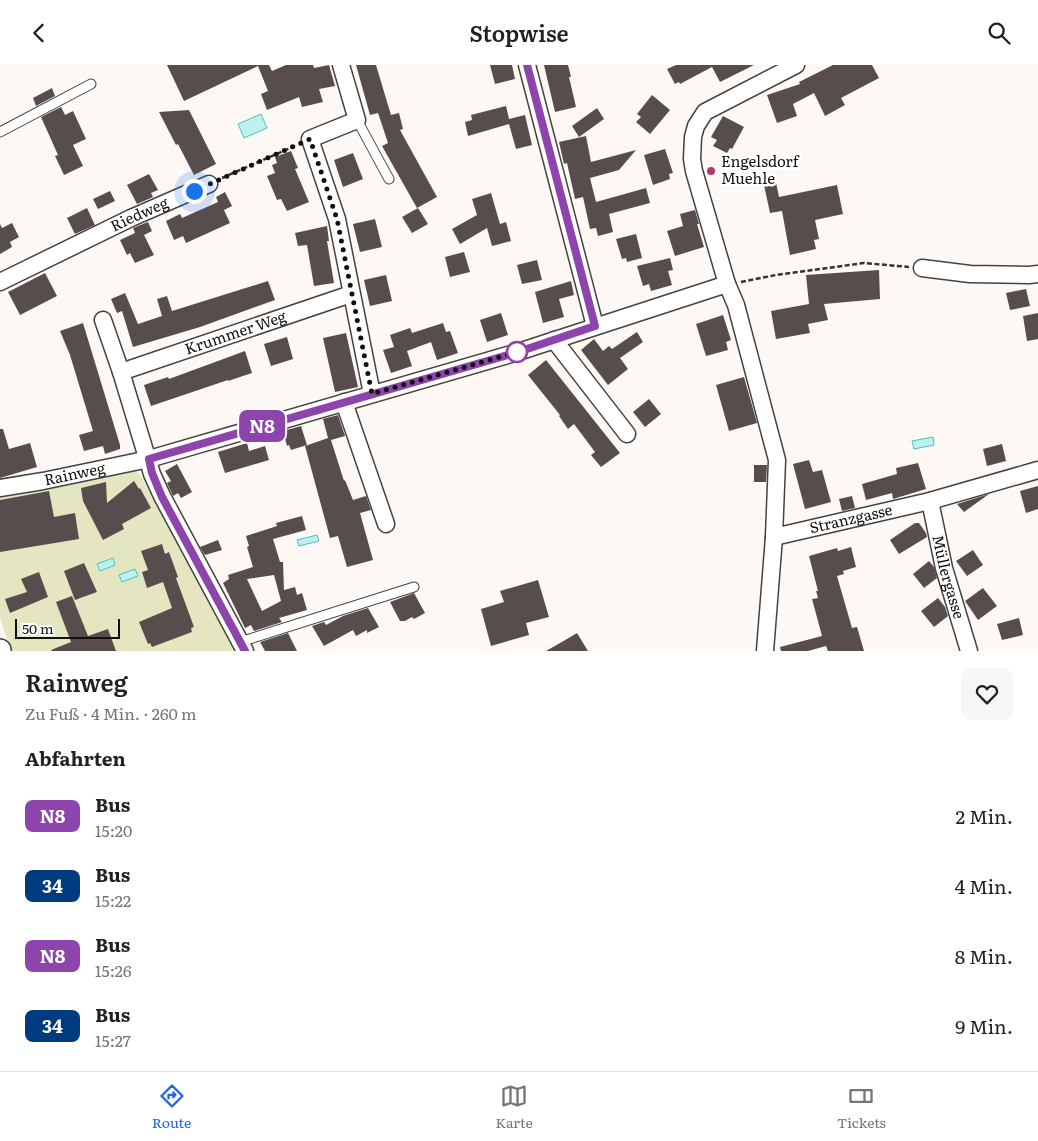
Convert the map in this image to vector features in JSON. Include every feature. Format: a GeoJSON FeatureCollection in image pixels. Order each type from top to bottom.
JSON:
{"type":"FeatureCollection","features":[{"type":"Feature","properties":{"kind":"street"},"geometry":{"type":"LineString","coordinates":[[341,65],[357,120],[310,139],[337,219],[372,394]]}},
{"type":"Feature","properties":{"kind":"street"},"geometry":{"type":"LineString","coordinates":[[527,65],[595,326]]}},
{"type":"Feature","properties":{"kind":"street"},"geometry":{"type":"LineString","coordinates":[[765,651],[774,537],[777,460],[736,305],[728,284],[692,159],[694,130],[708,110],[796,65]]}},
{"type":"Feature","properties":{"kind":"street","name":"Riedweg"},"geometry":{"type":"LineString","coordinates":[[0,282],[131,218],[209,184]]}},
{"type":"Feature","properties":{"kind":"street"},"geometry":{"type":"LineString","coordinates":[[922,268],[970,274],[1038,274]]}},
{"type":"Feature","properties":{"kind":"street","name":"Rainweg"},"geometry":{"type":"LineString","coordinates":[[0,488],[44,481],[149,459],[554,340],[728,284]]}},
{"type":"Feature","properties":{"kind":"street","name":"Krummer Weg"},"geometry":{"type":"LineString","coordinates":[[121,372],[351,294]]}},
{"type":"Feature","properties":{"kind":"street"},"geometry":{"type":"LineString","coordinates":[[103,320],[152,473],[162,497],[242,646]]}},
{"type":"Feature","properties":{"kind":"street"},"geometry":{"type":"LineString","coordinates":[[554,340],[627,433]]}},
{"type":"Feature","properties":{"kind":"street"},"geometry":{"type":"LineString","coordinates":[[344,402],[386,524]]}},
{"type":"Feature","properties":{"kind":"street","name":"Stranzgasse"},"geometry":{"type":"LineString","coordinates":[[774,537],[930,501],[1038,470]]}},
{"type":"Feature","properties":{"kind":"street","name":"Müllergasse"},"geometry":{"type":"LineString","coordinates":[[930,501],[944,568],[969,651]]}},
{"type":"Feature","properties":{"kind":"lane"},"geometry":{"type":"LineString","coordinates":[[0,132],[91,84]]}},
{"type":"Feature","properties":{"kind":"lane"},"geometry":{"type":"LineString","coordinates":[[357,120],[389,179]]}},
{"type":"Feature","properties":{"kind":"lane"},"geometry":{"type":"LineString","coordinates":[[242,646],[414,587]]}},
{"type":"Feature","properties":{"kind":"path"},"geometry":{"type":"LineString","coordinates":[[209,184],[310,139]]}},
{"type":"Feature","properties":{"kind":"path"},"geometry":{"type":"LineString","coordinates":[[728,284],[776,275],[864,263],[922,268]]}},
{"type":"Feature","properties":{"kind":"green space"},"geometry":{"type":"Polygon","coordinates":[[[134,470],[139,473],[236,651],[11,651],[0,618],[0,495],[134,470]]]}},
{"type":"Feature","properties":{"kind":"water"},"geometry":{"type":"Polygon","coordinates":[[[261,114],[267,128],[244,138],[238,124],[261,114]]]}},
{"type":"Feature","properties":{"kind":"water"},"geometry":{"type":"Polygon","coordinates":[[[933,437],[934,445],[914,449],[912,441],[933,437]]]}},
{"type":"Feature","properties":{"kind":"water"},"geometry":{"type":"Polygon","coordinates":[[[317,535],[319,541],[299,546],[297,540],[317,535]]]}},
{"type":"Feature","properties":{"kind":"water"},"geometry":{"type":"Polygon","coordinates":[[[113,558],[115,565],[100,571],[97,564],[113,558]]]}},
{"type":"Feature","properties":{"kind":"water"},"geometry":{"type":"Polygon","coordinates":[[[135,569],[138,576],[122,582],[119,575],[135,569]]]}},
{"type":"Feature","properties":{"kind":"building"},"geometry":{"type":"Polygon","coordinates":[[[167,65],[269,65],[272,71],[286,65],[313,65],[314,68],[329,65],[335,86],[319,89],[323,102],[302,107],[299,97],[267,110],[261,94],[268,91],[258,66],[184,101],[167,65]]]}},
{"type":"Feature","properties":{"kind":"building"},"geometry":{"type":"Polygon","coordinates":[[[356,65],[376,65],[391,115],[399,113],[403,129],[400,130],[437,197],[417,208],[382,146],[388,143],[378,113],[370,115],[356,65]]]}},
{"type":"Feature","properties":{"kind":"building"},"geometry":{"type":"Polygon","coordinates":[[[490,65],[512,65],[515,79],[495,84],[490,65]]]}},
{"type":"Feature","properties":{"kind":"building"},"geometry":{"type":"Polygon","coordinates":[[[544,65],[568,65],[576,107],[555,112],[544,65]]]}},
{"type":"Feature","properties":{"kind":"building"},"geometry":{"type":"Polygon","coordinates":[[[676,65],[754,65],[720,82],[712,67],[680,84],[679,82],[675,84],[667,69],[676,65]]]}},
{"type":"Feature","properties":{"kind":"building"},"geometry":{"type":"Polygon","coordinates":[[[833,65],[872,65],[879,78],[841,98],[845,105],[825,116],[814,93],[793,104],[797,116],[777,123],[767,95],[800,84],[799,82],[833,65]]]}},
{"type":"Feature","properties":{"kind":"building"},"geometry":{"type":"Polygon","coordinates":[[[52,88],[55,96],[36,106],[33,98],[52,88]]]}},
{"type":"Feature","properties":{"kind":"building"},"geometry":{"type":"Polygon","coordinates":[[[652,95],[670,110],[650,134],[636,122],[641,117],[637,114],[652,95]]]}},
{"type":"Feature","properties":{"kind":"building"},"geometry":{"type":"Polygon","coordinates":[[[506,106],[509,119],[525,115],[532,145],[516,149],[509,124],[468,136],[465,122],[472,120],[471,115],[506,106]]]}},
{"type":"Feature","properties":{"kind":"building"},"geometry":{"type":"Polygon","coordinates":[[[61,107],[65,115],[73,111],[86,139],[73,145],[83,166],[64,175],[55,156],[58,155],[41,117],[61,107]]]}},
{"type":"Feature","properties":{"kind":"building"},"geometry":{"type":"Polygon","coordinates":[[[597,108],[604,119],[579,137],[572,126],[597,108]]]}},
{"type":"Feature","properties":{"kind":"building"},"geometry":{"type":"Polygon","coordinates":[[[189,110],[216,164],[194,175],[159,112],[189,110]]]}},
{"type":"Feature","properties":{"kind":"building"},"geometry":{"type":"Polygon","coordinates":[[[723,116],[744,127],[732,149],[730,148],[727,153],[713,146],[717,140],[711,137],[723,116]]]}},
{"type":"Feature","properties":{"kind":"building"},"geometry":{"type":"Polygon","coordinates":[[[586,136],[591,162],[636,150],[619,170],[590,178],[596,202],[646,188],[650,203],[609,214],[613,232],[598,236],[596,228],[590,229],[583,197],[575,199],[567,163],[564,164],[559,142],[586,136]]]}},
{"type":"Feature","properties":{"kind":"building"},"geometry":{"type":"Polygon","coordinates":[[[665,149],[673,173],[669,174],[670,179],[653,185],[644,155],[665,149]]]}},
{"type":"Feature","properties":{"kind":"building"},"geometry":{"type":"Polygon","coordinates":[[[291,151],[298,168],[295,169],[309,202],[287,211],[281,199],[277,200],[267,176],[275,173],[272,165],[277,163],[275,157],[291,151]]]}},
{"type":"Feature","properties":{"kind":"building"},"geometry":{"type":"Polygon","coordinates":[[[353,153],[363,179],[343,187],[334,160],[353,153]]]}},
{"type":"Feature","properties":{"kind":"building"},"geometry":{"type":"Polygon","coordinates":[[[149,174],[158,190],[151,193],[153,197],[137,204],[127,185],[149,174]]]}},
{"type":"Feature","properties":{"kind":"building"},"geometry":{"type":"Polygon","coordinates":[[[776,182],[779,197],[837,185],[843,214],[815,220],[819,239],[814,240],[816,249],[790,255],[782,211],[770,213],[764,185],[776,182]]]}},
{"type":"Feature","properties":{"kind":"building"},"geometry":{"type":"Polygon","coordinates":[[[110,191],[115,201],[98,209],[93,199],[110,191]]]}},
{"type":"Feature","properties":{"kind":"building"},"geometry":{"type":"Polygon","coordinates":[[[225,192],[232,206],[224,210],[230,223],[186,243],[183,236],[174,240],[166,221],[180,214],[182,218],[218,202],[216,197],[225,192]]]}},
{"type":"Feature","properties":{"kind":"building"},"geometry":{"type":"Polygon","coordinates":[[[491,193],[500,224],[506,222],[511,241],[492,246],[487,228],[460,244],[452,229],[477,215],[472,199],[491,193]]]}},
{"type":"Feature","properties":{"kind":"building"},"geometry":{"type":"Polygon","coordinates":[[[87,208],[95,225],[75,234],[67,218],[87,208]]]}},
{"type":"Feature","properties":{"kind":"building"},"geometry":{"type":"Polygon","coordinates":[[[418,208],[428,224],[412,233],[402,217],[418,208]]]}},
{"type":"Feature","properties":{"kind":"building"},"geometry":{"type":"Polygon","coordinates":[[[695,210],[704,247],[675,256],[667,231],[683,226],[680,214],[695,210]]]}},
{"type":"Feature","properties":{"kind":"building"},"geometry":{"type":"Polygon","coordinates":[[[375,219],[382,247],[360,252],[353,224],[375,219]]]}},
{"type":"Feature","properties":{"kind":"building"},"geometry":{"type":"Polygon","coordinates":[[[148,222],[152,231],[144,235],[154,255],[135,263],[130,253],[127,255],[120,240],[135,233],[133,228],[148,222]]]}},
{"type":"Feature","properties":{"kind":"building"},"geometry":{"type":"Polygon","coordinates":[[[12,223],[19,237],[10,242],[12,247],[0,254],[0,224],[2,228],[12,223]]]}},
{"type":"Feature","properties":{"kind":"building"},"geometry":{"type":"Polygon","coordinates":[[[327,226],[329,241],[327,241],[334,283],[314,286],[307,245],[298,246],[295,233],[327,226]]]}},
{"type":"Feature","properties":{"kind":"building"},"geometry":{"type":"Polygon","coordinates":[[[636,234],[642,258],[627,262],[626,258],[622,259],[616,239],[636,234]]]}},
{"type":"Feature","properties":{"kind":"building"},"geometry":{"type":"Polygon","coordinates":[[[464,252],[470,272],[450,277],[445,257],[464,252]]]}},
{"type":"Feature","properties":{"kind":"building"},"geometry":{"type":"Polygon","coordinates":[[[670,258],[673,270],[668,271],[672,285],[651,291],[649,284],[643,286],[637,266],[670,258]]]}},
{"type":"Feature","properties":{"kind":"building"},"geometry":{"type":"Polygon","coordinates":[[[537,260],[542,280],[522,284],[517,265],[537,260]]]}},
{"type":"Feature","properties":{"kind":"building"},"geometry":{"type":"Polygon","coordinates":[[[879,270],[880,299],[824,304],[828,320],[808,324],[810,333],[776,339],[771,311],[809,304],[806,275],[879,270]]]}},
{"type":"Feature","properties":{"kind":"building"},"geometry":{"type":"Polygon","coordinates":[[[45,273],[57,296],[20,315],[8,292],[45,273]]]}},
{"type":"Feature","properties":{"kind":"building"},"geometry":{"type":"Polygon","coordinates":[[[386,275],[392,301],[370,306],[364,280],[386,275]]]}},
{"type":"Feature","properties":{"kind":"building"},"geometry":{"type":"Polygon","coordinates":[[[268,281],[275,300],[200,327],[133,347],[122,311],[117,313],[111,299],[125,293],[138,324],[162,316],[157,299],[167,296],[172,311],[268,281]]]}},
{"type":"Feature","properties":{"kind":"building"},"geometry":{"type":"Polygon","coordinates":[[[571,281],[574,295],[559,299],[564,317],[543,323],[535,292],[571,281]]]}},
{"type":"Feature","properties":{"kind":"building"},"geometry":{"type":"Polygon","coordinates":[[[1026,289],[1030,306],[1010,310],[1006,293],[1026,289]]]}},
{"type":"Feature","properties":{"kind":"building"},"geometry":{"type":"Polygon","coordinates":[[[501,313],[508,335],[487,342],[480,320],[501,313]]]}},
{"type":"Feature","properties":{"kind":"building"},"geometry":{"type":"Polygon","coordinates":[[[1038,313],[1038,339],[1027,341],[1023,316],[1038,313]]]}},
{"type":"Feature","properties":{"kind":"building"},"geometry":{"type":"Polygon","coordinates":[[[723,315],[731,340],[726,342],[728,350],[706,356],[696,324],[723,315]]]}},
{"type":"Feature","properties":{"kind":"building"},"geometry":{"type":"Polygon","coordinates":[[[83,323],[120,445],[120,449],[105,454],[103,446],[84,451],[79,435],[93,431],[70,355],[60,331],[83,323]]]}},
{"type":"Feature","properties":{"kind":"building"},"geometry":{"type":"Polygon","coordinates":[[[443,323],[446,332],[450,331],[458,353],[437,360],[431,342],[407,351],[412,366],[391,373],[383,350],[394,347],[390,335],[410,328],[412,333],[443,323]]]}},
{"type":"Feature","properties":{"kind":"building"},"geometry":{"type":"Polygon","coordinates":[[[637,332],[643,342],[620,358],[628,369],[608,385],[581,350],[594,339],[603,351],[609,346],[612,349],[637,332]]]}},
{"type":"Feature","properties":{"kind":"building"},"geometry":{"type":"Polygon","coordinates":[[[346,333],[358,387],[335,392],[323,338],[346,333]]]}},
{"type":"Feature","properties":{"kind":"building"},"geometry":{"type":"Polygon","coordinates":[[[287,337],[293,359],[271,366],[264,344],[287,337]]]}},
{"type":"Feature","properties":{"kind":"building"},"geometry":{"type":"Polygon","coordinates":[[[245,351],[252,373],[151,406],[144,385],[168,377],[169,379],[245,351]]]}},
{"type":"Feature","properties":{"kind":"building"},"geometry":{"type":"Polygon","coordinates":[[[546,360],[620,453],[601,467],[591,455],[595,452],[574,424],[568,429],[560,415],[528,375],[546,360]]]}},
{"type":"Feature","properties":{"kind":"building"},"geometry":{"type":"Polygon","coordinates":[[[744,377],[757,423],[729,431],[716,385],[744,377]]]}},
{"type":"Feature","properties":{"kind":"building"},"geometry":{"type":"Polygon","coordinates":[[[649,399],[661,414],[645,427],[633,412],[649,399]]]}},
{"type":"Feature","properties":{"kind":"building"},"geometry":{"type":"Polygon","coordinates":[[[338,415],[345,436],[331,440],[344,481],[353,500],[366,496],[371,510],[360,513],[373,560],[347,567],[338,536],[330,538],[305,446],[328,438],[323,419],[338,415]]]}},
{"type":"Feature","properties":{"kind":"building"},"geometry":{"type":"Polygon","coordinates":[[[301,426],[307,445],[291,450],[289,445],[287,446],[283,431],[301,426]]]}},
{"type":"Feature","properties":{"kind":"building"},"geometry":{"type":"Polygon","coordinates":[[[0,429],[3,429],[9,449],[30,443],[37,467],[0,478],[0,429]]]}},
{"type":"Feature","properties":{"kind":"building"},"geometry":{"type":"Polygon","coordinates":[[[247,443],[249,451],[265,446],[269,460],[225,473],[218,452],[247,443]]]}},
{"type":"Feature","properties":{"kind":"building"},"geometry":{"type":"Polygon","coordinates":[[[1002,444],[1006,461],[987,466],[983,449],[1002,444]]]}},
{"type":"Feature","properties":{"kind":"building"},"geometry":{"type":"Polygon","coordinates":[[[809,460],[813,472],[822,470],[831,502],[805,509],[793,464],[809,460]]]}},
{"type":"Feature","properties":{"kind":"building"},"geometry":{"type":"Polygon","coordinates":[[[918,463],[926,489],[893,499],[892,493],[866,500],[862,484],[897,474],[896,468],[918,463]]]}},
{"type":"Feature","properties":{"kind":"building"},"geometry":{"type":"Polygon","coordinates":[[[177,464],[192,492],[181,498],[178,493],[173,496],[167,483],[171,481],[165,471],[177,464]]]}},
{"type":"Feature","properties":{"kind":"building"},"geometry":{"type":"Polygon","coordinates":[[[754,465],[767,465],[766,482],[754,482],[754,465]]]}},
{"type":"Feature","properties":{"kind":"building"},"geometry":{"type":"Polygon","coordinates":[[[134,481],[151,508],[122,524],[124,529],[103,540],[83,501],[81,488],[106,482],[107,503],[134,481]]]}},
{"type":"Feature","properties":{"kind":"building"},"geometry":{"type":"Polygon","coordinates":[[[1038,486],[1038,509],[1026,513],[1020,491],[1038,486]]]}},
{"type":"Feature","properties":{"kind":"building"},"geometry":{"type":"Polygon","coordinates":[[[49,491],[54,517],[75,513],[79,539],[0,552],[0,500],[49,491]]]}},
{"type":"Feature","properties":{"kind":"building"},"geometry":{"type":"Polygon","coordinates":[[[989,494],[964,512],[957,504],[989,494]]]}},
{"type":"Feature","properties":{"kind":"building"},"geometry":{"type":"Polygon","coordinates":[[[852,496],[855,508],[842,511],[839,499],[852,496]]]}},
{"type":"Feature","properties":{"kind":"building"},"geometry":{"type":"Polygon","coordinates":[[[302,516],[306,530],[273,539],[280,562],[283,562],[284,590],[295,587],[297,595],[302,593],[307,610],[279,618],[282,622],[254,631],[251,625],[245,628],[223,583],[229,579],[228,575],[253,567],[246,536],[277,526],[276,523],[302,516]],[[274,575],[247,579],[262,611],[281,601],[274,575]]]}},
{"type":"Feature","properties":{"kind":"building"},"geometry":{"type":"Polygon","coordinates":[[[915,523],[919,523],[927,537],[899,554],[890,540],[915,523]]]}},
{"type":"Feature","properties":{"kind":"building"},"geometry":{"type":"Polygon","coordinates":[[[218,540],[222,550],[205,555],[200,547],[218,540]]]}},
{"type":"Feature","properties":{"kind":"building"},"geometry":{"type":"Polygon","coordinates":[[[162,544],[165,554],[169,552],[178,577],[176,578],[194,627],[191,628],[192,632],[152,647],[150,643],[148,644],[139,622],[172,608],[163,582],[147,588],[142,572],[148,570],[141,551],[162,544]]]}},
{"type":"Feature","properties":{"kind":"building"},"geometry":{"type":"Polygon","coordinates":[[[851,547],[856,567],[843,571],[844,574],[837,576],[852,628],[857,627],[864,651],[828,651],[826,646],[808,651],[781,651],[780,647],[822,636],[812,599],[818,598],[816,591],[818,591],[809,556],[837,548],[838,551],[851,547]]]}},
{"type":"Feature","properties":{"kind":"building"},"geometry":{"type":"Polygon","coordinates":[[[973,550],[983,565],[967,576],[956,561],[973,550]]]}},
{"type":"Feature","properties":{"kind":"building"},"geometry":{"type":"Polygon","coordinates":[[[929,561],[934,567],[937,578],[924,588],[913,574],[929,561]]]}},
{"type":"Feature","properties":{"kind":"building"},"geometry":{"type":"Polygon","coordinates":[[[84,563],[97,592],[75,600],[64,571],[84,563]]]}},
{"type":"Feature","properties":{"kind":"building"},"geometry":{"type":"Polygon","coordinates":[[[39,572],[48,597],[10,613],[5,599],[27,592],[21,579],[39,572]]]}},
{"type":"Feature","properties":{"kind":"building"},"geometry":{"type":"Polygon","coordinates":[[[538,580],[549,617],[526,623],[529,635],[491,646],[481,609],[504,602],[500,591],[538,580]]]}},
{"type":"Feature","properties":{"kind":"building"},"geometry":{"type":"Polygon","coordinates":[[[983,588],[997,606],[978,620],[965,601],[983,588]]]}},
{"type":"Feature","properties":{"kind":"building"},"geometry":{"type":"Polygon","coordinates":[[[414,593],[425,613],[414,619],[412,617],[405,621],[400,621],[390,602],[414,593]]]}},
{"type":"Feature","properties":{"kind":"building"},"geometry":{"type":"Polygon","coordinates":[[[72,596],[88,636],[108,629],[116,651],[51,650],[71,642],[56,602],[72,596]]]}},
{"type":"Feature","properties":{"kind":"building"},"geometry":{"type":"Polygon","coordinates":[[[938,598],[945,607],[948,616],[934,627],[921,611],[938,598]]]}},
{"type":"Feature","properties":{"kind":"building"},"geometry":{"type":"Polygon","coordinates":[[[368,608],[379,627],[367,633],[367,630],[356,636],[353,630],[324,646],[312,626],[324,622],[326,625],[343,616],[368,608]]]}},
{"type":"Feature","properties":{"kind":"building"},"geometry":{"type":"Polygon","coordinates":[[[1019,618],[1023,635],[1002,640],[997,624],[1019,618]]]}},
{"type":"Feature","properties":{"kind":"building"},"geometry":{"type":"Polygon","coordinates":[[[288,633],[297,651],[265,651],[260,642],[288,633]]]}},
{"type":"Feature","properties":{"kind":"building"},"geometry":{"type":"Polygon","coordinates":[[[577,633],[588,651],[546,651],[567,639],[577,633]]]}},
{"type":"Feature","properties":{"kind":"bus line","name":"N8"},"geometry":{"type":"LineString","coordinates":[[245,651],[162,497],[152,473],[149,459],[518,352],[595,326],[527,65]]}},
{"type":"Feature","properties":{"kind":"place","name":"Engelsdorf Muehle"},"geometry":{"type":"Point","coordinates":[711,171]}},
{"type":"Feature","properties":{"kind":"route"},"geometry":{"type":"LineString","coordinates":[[194,191],[310,139],[337,219],[372,394],[517,352]]}}]}
